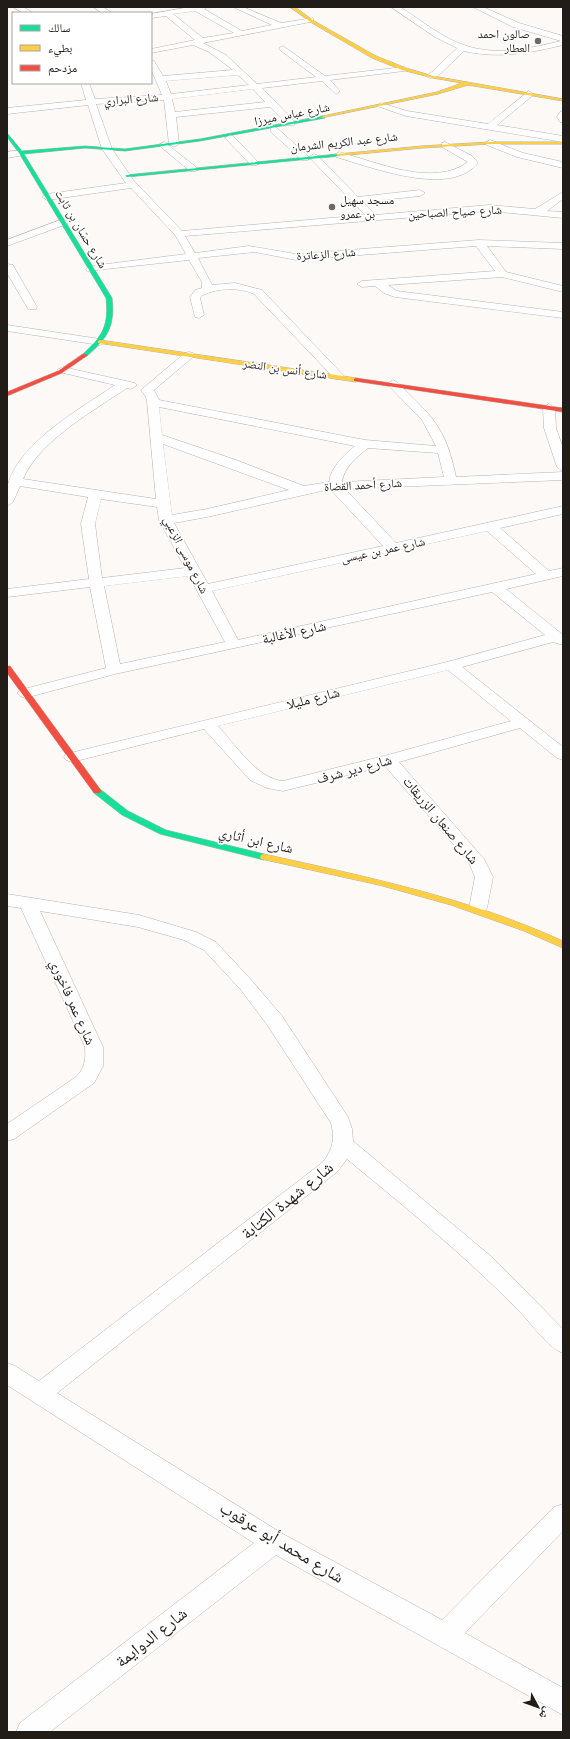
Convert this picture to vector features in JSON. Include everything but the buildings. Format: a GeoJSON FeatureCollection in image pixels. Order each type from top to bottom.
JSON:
{"type":"FeatureCollection","features":[{"type":"Feature","properties":{"kind":"street"},"geometry":{"type":"LineString","coordinates":[[17,7],[27,12]]}},
{"type":"Feature","properties":{"kind":"street"},"geometry":{"type":"LineString","coordinates":[[97,7],[106,12]]}},
{"type":"Feature","properties":{"kind":"street"},"geometry":{"type":"LineString","coordinates":[[152,16],[198,7],[240,33]]}},
{"type":"Feature","properties":{"kind":"street"},"geometry":{"type":"LineString","coordinates":[[237,7],[280,26]]}},
{"type":"Feature","properties":{"kind":"street"},"geometry":{"type":"LineString","coordinates":[[292,7],[326,30],[374,57],[404,69],[470,84],[563,100]]}},
{"type":"Feature","properties":{"kind":"street"},"geometry":{"type":"LineString","coordinates":[[395,7],[462,48],[499,53],[529,50],[563,41]]}},
{"type":"Feature","properties":{"kind":"street"},"geometry":{"type":"LineString","coordinates":[[477,7],[545,36],[563,41]]}},
{"type":"Feature","properties":{"kind":"street"},"geometry":{"type":"LineString","coordinates":[[168,14],[200,40]]}},
{"type":"Feature","properties":{"kind":"street"},"geometry":{"type":"LineString","coordinates":[[152,51],[200,40],[312,21]]}},
{"type":"Feature","properties":{"kind":"street"},"geometry":{"type":"LineString","coordinates":[[290,24],[326,30]]}},
{"type":"Feature","properties":{"kind":"street"},"geometry":{"type":"LineString","coordinates":[[531,30],[563,41]]}},
{"type":"Feature","properties":{"kind":"street"},"geometry":{"type":"LineString","coordinates":[[545,36],[548,42],[545,45]]}},
{"type":"Feature","properties":{"kind":"street"},"geometry":{"type":"LineString","coordinates":[[529,50],[563,41]]}},
{"type":"Feature","properties":{"kind":"street"},"geometry":{"type":"LineString","coordinates":[[192,42],[213,50],[239,72],[291,124]]}},
{"type":"Feature","properties":{"kind":"street"},"geometry":{"type":"LineString","coordinates":[[283,48],[324,79],[336,91]]}},
{"type":"Feature","properties":{"kind":"street"},"geometry":{"type":"LineString","coordinates":[[431,76],[462,48]]}},
{"type":"Feature","properties":{"kind":"street"},"geometry":{"type":"LineString","coordinates":[[152,65],[161,79],[168,97],[172,115],[168,146],[193,169]]}},
{"type":"Feature","properties":{"kind":"street","name":"شارع البراري"},"geometry":{"type":"LineString","coordinates":[[7,111],[92,102],[168,97],[404,69]]}},
{"type":"Feature","properties":{"kind":"street"},"geometry":{"type":"LineString","coordinates":[[161,79],[239,72]]}},
{"type":"Feature","properties":{"kind":"street"},"geometry":{"type":"LineString","coordinates":[[431,76],[432,80],[442,89],[438,93]]}},
{"type":"Feature","properties":{"kind":"street"},"geometry":{"type":"LineString","coordinates":[[85,84],[109,150],[131,181],[179,234],[207,286]]}},
{"type":"Feature","properties":{"kind":"street"},"geometry":{"type":"LineString","coordinates":[[470,84],[500,91],[526,94]]}},
{"type":"Feature","properties":{"kind":"street","name":"شارع عباس ميرزا"},"geometry":{"type":"LineString","coordinates":[[21,153],[79,148],[120,150],[168,146],[274,130],[368,112],[470,84]]}},
{"type":"Feature","properties":{"kind":"street","name":"شارع عباس ميرزا"},"geometry":{"type":"LineString","coordinates":[[228,137],[385,107],[409,109],[452,93],[470,84]]}},
{"type":"Feature","properties":{"kind":"street"},"geometry":{"type":"LineString","coordinates":[[452,93],[500,91]]}},
{"type":"Feature","properties":{"kind":"street"},"geometry":{"type":"LineString","coordinates":[[491,126],[526,94]]}},
{"type":"Feature","properties":{"kind":"street"},"geometry":{"type":"LineString","coordinates":[[172,115],[272,104]]}},
{"type":"Feature","properties":{"kind":"street"},"geometry":{"type":"LineString","coordinates":[[368,112],[409,109],[423,115],[563,138]]}},
{"type":"Feature","properties":{"kind":"street"},"geometry":{"type":"LineString","coordinates":[[563,114],[561,117],[563,120]]}},
{"type":"Feature","properties":{"kind":"street"},"geometry":{"type":"LineString","coordinates":[[274,130],[310,157],[372,217]]}},
{"type":"Feature","properties":{"kind":"street","name":"شارع حسّان بن ثابت"},"geometry":{"type":"LineString","coordinates":[[7,134],[21,153],[47,195],[112,304],[112,320],[100,342]]}},
{"type":"Feature","properties":{"kind":"street"},"geometry":{"type":"LineString","coordinates":[[228,137],[254,163]]}},
{"type":"Feature","properties":{"kind":"street"},"geometry":{"type":"LineString","coordinates":[[490,143],[520,154],[563,165]]}},
{"type":"Feature","properties":{"kind":"street","name":"شارع عبد الكريم الشرمان"},"geometry":{"type":"LineString","coordinates":[[131,181],[193,169],[445,145],[490,143],[563,143]]}},
{"type":"Feature","properties":{"kind":"street"},"geometry":{"type":"LineString","coordinates":[[339,155],[399,171],[435,177],[453,175],[473,163],[469,158],[445,145]]}},
{"type":"Feature","properties":{"kind":"street"},"geometry":{"type":"LineString","coordinates":[[7,155],[21,153]]}},
{"type":"Feature","properties":{"kind":"street"},"geometry":{"type":"LineString","coordinates":[[47,195],[131,181]]}},
{"type":"Feature","properties":{"kind":"street"},"geometry":{"type":"LineString","coordinates":[[355,200],[420,193]]}},
{"type":"Feature","properties":{"kind":"street"},"geometry":{"type":"LineString","coordinates":[[538,212],[563,195]]}},
{"type":"Feature","properties":{"kind":"street","name":"شارع صياح الصباحين"},"geometry":{"type":"LineString","coordinates":[[179,234],[489,208],[563,215]]}},
{"type":"Feature","properties":{"kind":"street"},"geometry":{"type":"LineString","coordinates":[[7,243],[63,222]]}},
{"type":"Feature","properties":{"kind":"street"},"geometry":{"type":"LineString","coordinates":[[478,243],[502,274]]}},
{"type":"Feature","properties":{"kind":"street","name":"شارع الزعاترة"},"geometry":{"type":"LineString","coordinates":[[91,269],[258,249],[288,256],[296,256],[478,243],[563,246]]}},
{"type":"Feature","properties":{"kind":"street"},"geometry":{"type":"LineString","coordinates":[[9,267],[12,280],[32,306]]}},
{"type":"Feature","properties":{"kind":"street"},"geometry":{"type":"LineString","coordinates":[[362,284],[502,274],[563,289]]}},
{"type":"Feature","properties":{"kind":"street"},"geometry":{"type":"LineString","coordinates":[[429,279],[437,299]]}},
{"type":"Feature","properties":{"kind":"street"},"geometry":{"type":"LineString","coordinates":[[378,283],[391,292],[563,316]]}},
{"type":"Feature","properties":{"kind":"street"},"geometry":{"type":"LineString","coordinates":[[199,315],[196,295],[207,286],[223,288],[242,286],[258,292],[339,377]]}},
{"type":"Feature","properties":{"kind":"street","name":"شارع أنس بن النضر"},"geometry":{"type":"LineString","coordinates":[[7,328],[563,410]]}},
{"type":"Feature","properties":{"kind":"street"},"geometry":{"type":"LineString","coordinates":[[7,394],[26,388],[63,370],[76,362],[100,342]]}},
{"type":"Feature","properties":{"kind":"street"},"geometry":{"type":"LineString","coordinates":[[63,370],[147,390],[190,355]]}},
{"type":"Feature","properties":{"kind":"street"},"geometry":{"type":"LineString","coordinates":[[7,502],[25,463],[39,448],[61,429],[124,384]]}},
{"type":"Feature","properties":{"kind":"street"},"geometry":{"type":"LineString","coordinates":[[393,384],[430,421],[436,431],[443,450],[451,481]]}},
{"type":"Feature","properties":{"kind":"street","name":"شارع موسى الزعبي"},"geometry":{"type":"LineString","coordinates":[[147,390],[152,396],[153,402],[163,504],[166,520],[234,645]]}},
{"type":"Feature","properties":{"kind":"street"},"geometry":{"type":"LineString","coordinates":[[153,402],[365,444],[443,450]]}},
{"type":"Feature","properties":{"kind":"street"},"geometry":{"type":"LineString","coordinates":[[549,408],[550,428],[563,467]]}},
{"type":"Feature","properties":{"kind":"street"},"geometry":{"type":"LineString","coordinates":[[156,437],[232,463],[302,490]]}},
{"type":"Feature","properties":{"kind":"street"},"geometry":{"type":"LineString","coordinates":[[365,444],[348,459],[336,475],[335,486],[393,548]]}},
{"type":"Feature","properties":{"kind":"street","name":"شارع أحمد القضاة"},"geometry":{"type":"LineString","coordinates":[[166,520],[218,512],[302,490],[335,486],[563,476]]}},
{"type":"Feature","properties":{"kind":"street"},"geometry":{"type":"LineString","coordinates":[[16,482],[163,504]]}},
{"type":"Feature","properties":{"kind":"street"},"geometry":{"type":"LineString","coordinates":[[95,495],[88,524],[97,583],[114,670]]}},
{"type":"Feature","properties":{"kind":"street","name":"شارع عمر بن عيسى"},"geometry":{"type":"LineString","coordinates":[[204,589],[563,510]]}},
{"type":"Feature","properties":{"kind":"street"},"geometry":{"type":"LineString","coordinates":[[490,526],[546,576]]}},
{"type":"Feature","properties":{"kind":"street"},"geometry":{"type":"LineString","coordinates":[[7,593],[194,571]]}},
{"type":"Feature","properties":{"kind":"street","name":"شارع الأغالبة"},"geometry":{"type":"LineString","coordinates":[[25,693],[114,670],[563,572]]}},
{"type":"Feature","properties":{"kind":"street"},"geometry":{"type":"LineString","coordinates":[[495,587],[559,640]]}},
{"type":"Feature","properties":{"kind":"street","name":"شارع مليلا"},"geometry":{"type":"LineString","coordinates":[[72,757],[207,723],[559,640]]}},
{"type":"Feature","properties":{"kind":"street"},"geometry":{"type":"LineString","coordinates":[[451,665],[563,755]]}},
{"type":"Feature","properties":{"kind":"street","name":"شارع ابن أثاري"},"geometry":{"type":"LineString","coordinates":[[7,668],[98,794],[113,807],[129,817],[174,836],[438,897],[478,908],[535,930],[563,945]]}},
{"type":"Feature","properties":{"kind":"street","name":"شارع دير شرف"},"geometry":{"type":"LineString","coordinates":[[207,723],[256,777],[273,785],[291,785],[389,760],[523,722]]}},
{"type":"Feature","properties":{"kind":"street","name":"شارع صنعان الزريقات"},"geometry":{"type":"LineString","coordinates":[[389,760],[476,858],[484,877],[478,908]]}},
{"type":"Feature","properties":{"kind":"street"},"geometry":{"type":"LineString","coordinates":[[7,900],[27,902],[156,925],[200,941],[218,953],[270,1016],[301,1060],[341,1122],[344,1133],[344,1145],[480,1258],[529,1306],[563,1344]]}},
{"type":"Feature","properties":{"kind":"street","name":"شارع عمر فاخوري"},"geometry":{"type":"LineString","coordinates":[[7,1134],[83,1082],[88,1077],[95,1063],[94,1047],[27,902]]}},
{"type":"Feature","properties":{"kind":"street","name":"شارع شهدة الكتابة"},"geometry":{"type":"LineString","coordinates":[[40,1393],[330,1167],[339,1157],[344,1145]]}},
{"type":"Feature","properties":{"kind":"street","name":"شارع محمد أبو عرقوب"},"geometry":{"type":"LineString","coordinates":[[7,1373],[274,1542],[445,1635],[563,1702]]}},
{"type":"Feature","properties":{"kind":"street"},"geometry":{"type":"LineString","coordinates":[[445,1635],[563,1515]]}},
{"type":"Feature","properties":{"kind":"street","name":"شارع الدوايمة"},"geometry":{"type":"LineString","coordinates":[[29,1732],[274,1542]]}},
{"type":"Feature","properties":{"kind":"traffic: fast"},"geometry":{"type":"LineString","coordinates":[[21,153],[85,147],[125,150],[200,140],[323,117]]}},
{"type":"Feature","properties":{"kind":"traffic: fast"},"geometry":{"type":"LineString","coordinates":[[7,134],[21,153],[109,298],[110,316],[107,330],[93,349],[85,355]]}},
{"type":"Feature","properties":{"kind":"traffic: fast"},"geometry":{"type":"LineString","coordinates":[[127,176],[338,155]]}},
{"type":"Feature","properties":{"kind":"traffic: fast"},"geometry":{"type":"LineString","coordinates":[[97,791],[125,813],[163,832],[264,857]]}},
{"type":"Feature","properties":{"kind":"traffic: slow"},"geometry":{"type":"LineString","coordinates":[[292,7],[313,22],[374,57],[404,69],[433,77],[563,100]]}},
{"type":"Feature","properties":{"kind":"traffic: slow"},"geometry":{"type":"LineString","coordinates":[[323,117],[438,93],[468,83]]}},
{"type":"Feature","properties":{"kind":"traffic: slow"},"geometry":{"type":"LineString","coordinates":[[338,155],[422,147],[490,143],[563,143]]}},
{"type":"Feature","properties":{"kind":"traffic: slow"},"geometry":{"type":"LineString","coordinates":[[100,342],[356,380]]}},
{"type":"Feature","properties":{"kind":"traffic: slow"},"geometry":{"type":"LineString","coordinates":[[264,857],[379,883],[454,903],[491,915],[563,945]]}},
{"type":"Feature","properties":{"kind":"traffic: jam"},"geometry":{"type":"LineString","coordinates":[[7,394],[60,372],[85,355]]}},
{"type":"Feature","properties":{"kind":"traffic: jam"},"geometry":{"type":"LineString","coordinates":[[356,380],[563,410]]}},
{"type":"Feature","properties":{"kind":"traffic: jam"},"geometry":{"type":"LineString","coordinates":[[7,668],[97,791]]}},
{"type":"Feature","properties":{"kind":"place","name":"صالون احمد العطار"},"geometry":{"type":"Point","coordinates":[538,41]}},
{"type":"Feature","properties":{"kind":"place","name":"مسجد سهيل بن عمرو"},"geometry":{"type":"Point","coordinates":[332,207]}}]}
